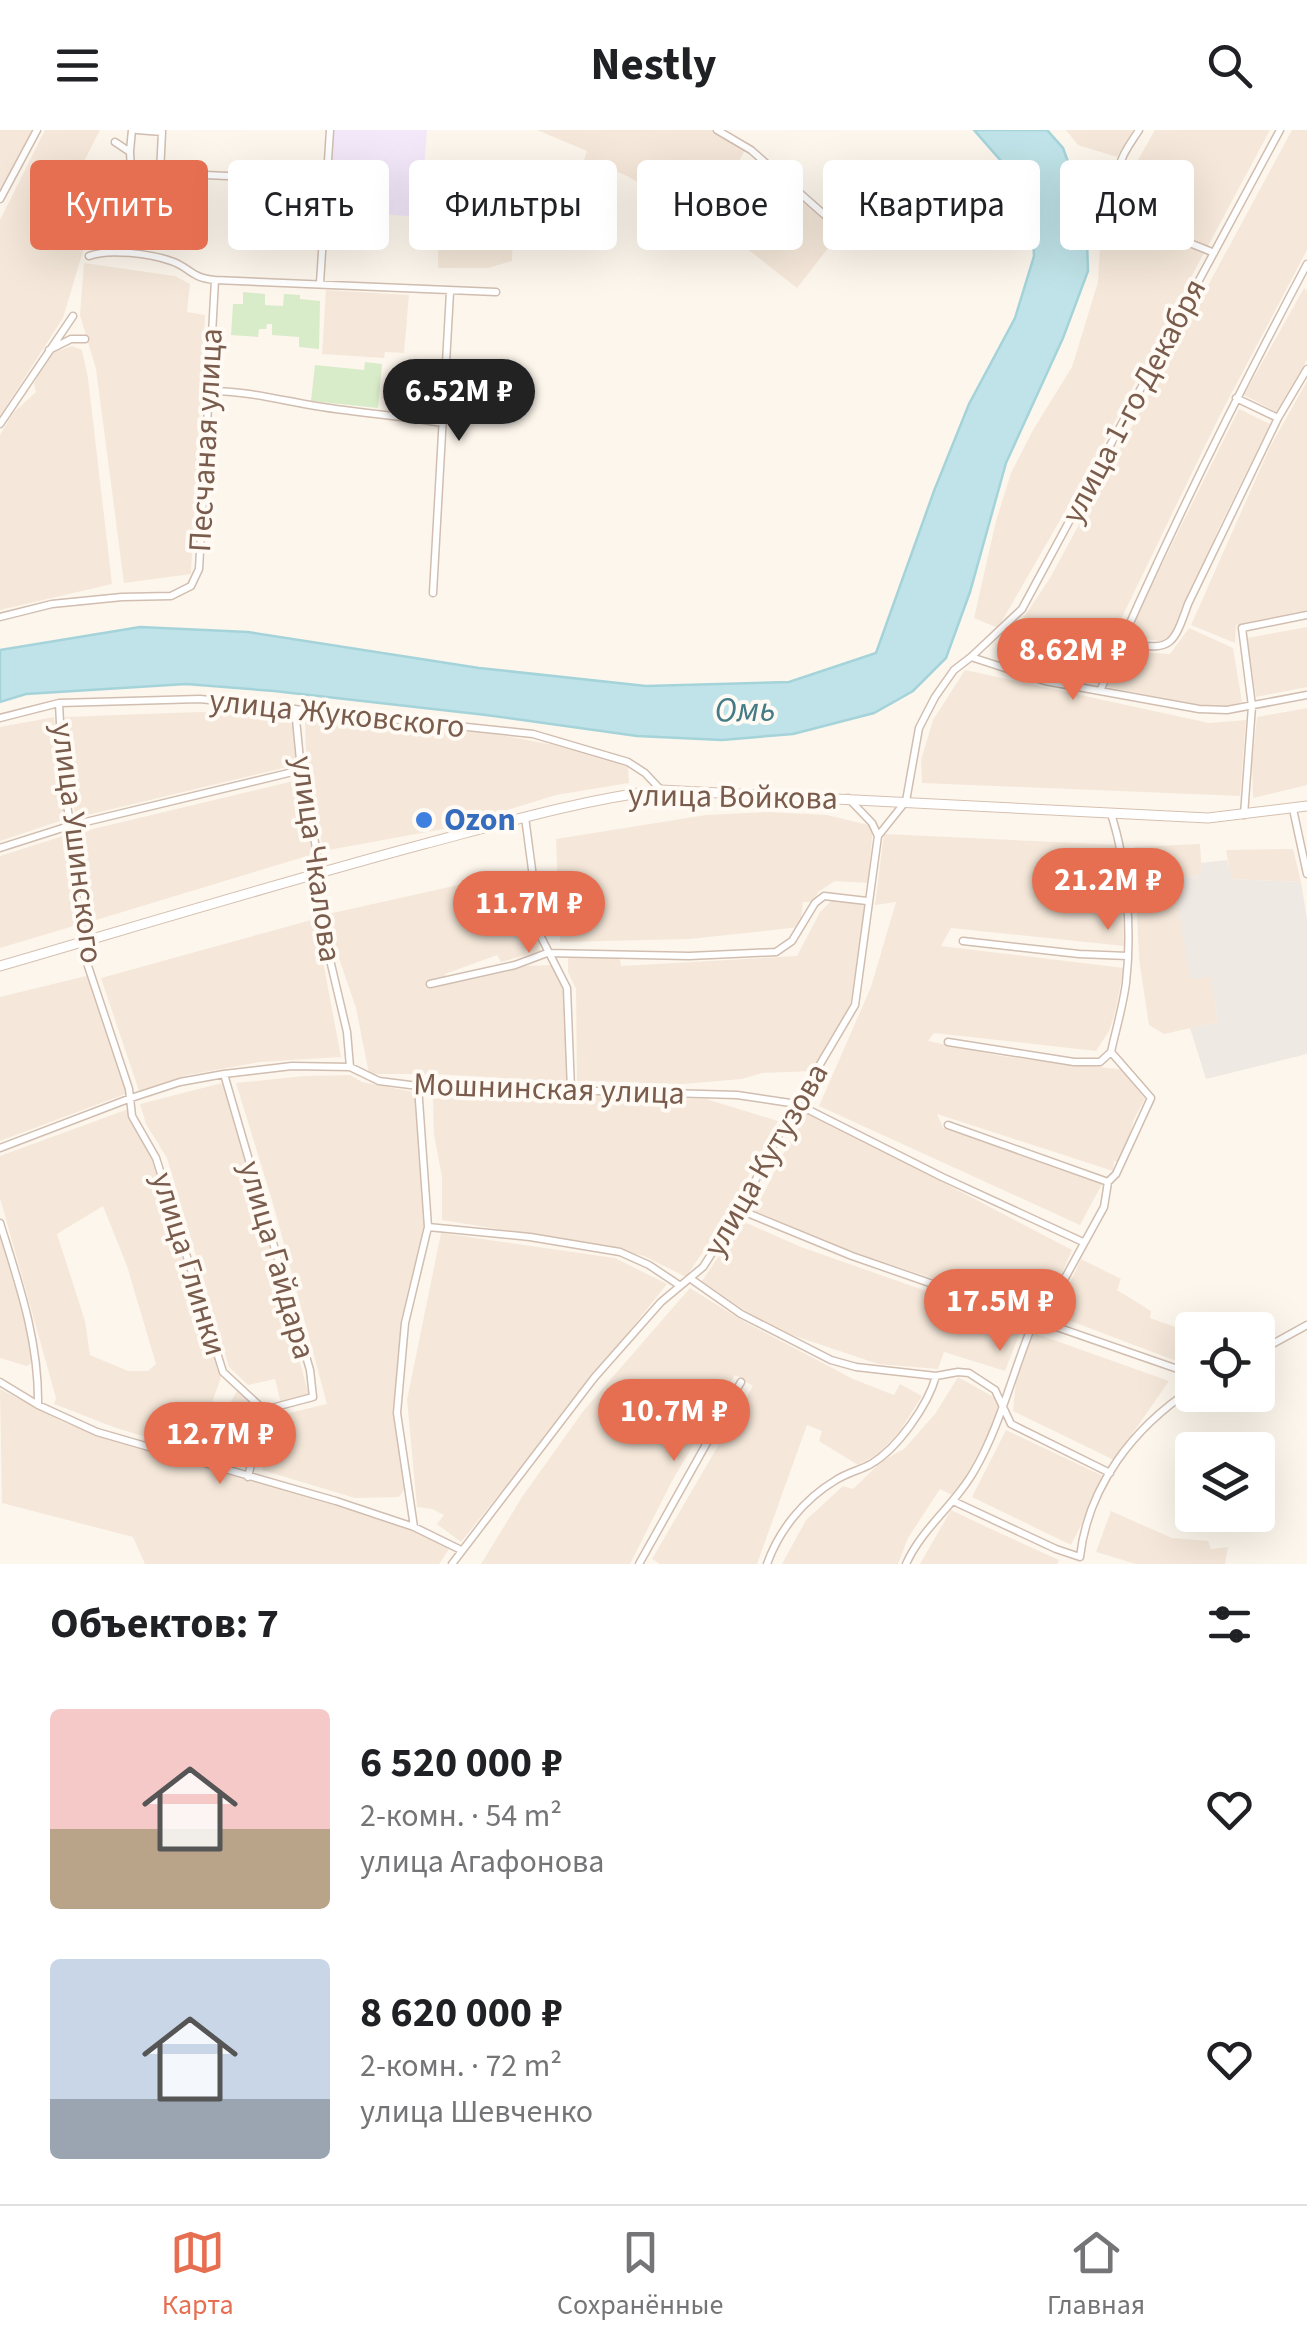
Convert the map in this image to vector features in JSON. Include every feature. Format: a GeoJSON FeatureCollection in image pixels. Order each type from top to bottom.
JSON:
{"type":"FeatureCollection","features":[{"type":"Feature","properties":{"kind":"main road","name":"улица Войкова"},"geometry":{"type":"LineString","coordinates":[[0,966],[317,874],[615,795],[661,790],[1208,818],[1307,806]]}},
{"type":"Feature","properties":{"kind":"street"},"geometry":{"type":"LineString","coordinates":[[0,199],[37,130]]}},
{"type":"Feature","properties":{"kind":"street"},"geometry":{"type":"LineString","coordinates":[[130,160],[134,130],[162,132],[161,160]]}},
{"type":"Feature","properties":{"kind":"street"},"geometry":{"type":"LineString","coordinates":[[328,160],[330,130]]}},
{"type":"Feature","properties":{"kind":"street"},"geometry":{"type":"LineString","coordinates":[[718,130],[751,150],[823,214]]}},
{"type":"Feature","properties":{"kind":"street"},"geometry":{"type":"LineString","coordinates":[[1139,130],[1120,162],[1120,194],[1137,219],[1214,254]]}},
{"type":"Feature","properties":{"kind":"street","name":"улица 1-го Декабря"},"geometry":{"type":"LineString","coordinates":[[906,801],[920,728],[954,670],[1022,609],[1280,130]]}},
{"type":"Feature","properties":{"kind":"street"},"geometry":{"type":"LineString","coordinates":[[115,142],[130,152]]}},
{"type":"Feature","properties":{"kind":"street"},"geometry":{"type":"LineString","coordinates":[[320,284],[322,250]]}},
{"type":"Feature","properties":{"kind":"street","name":"Песчаная улица"},"geometry":{"type":"LineString","coordinates":[[89,256],[102,252],[169,260],[189,274],[215,280],[496,292]]}},
{"type":"Feature","properties":{"kind":"street"},"geometry":{"type":"LineString","coordinates":[[1101,689],[1139,598],[1236,398],[1303,281],[1307,264]]}},
{"type":"Feature","properties":{"kind":"street","name":"Песчаная улица"},"geometry":{"type":"LineString","coordinates":[[0,616],[52,604],[171,596],[191,586],[198,569],[215,280]]}},
{"type":"Feature","properties":{"kind":"street"},"geometry":{"type":"LineString","coordinates":[[433,593],[450,292]]}},
{"type":"Feature","properties":{"kind":"street"},"geometry":{"type":"LineString","coordinates":[[0,424],[74,316]]}},
{"type":"Feature","properties":{"kind":"street"},"geometry":{"type":"LineString","coordinates":[[49,350],[72,339],[85,338]]}},
{"type":"Feature","properties":{"kind":"street"},"geometry":{"type":"LineString","coordinates":[[1120,644],[1162,647],[1177,636],[1188,604],[1278,418],[1307,369]]}},
{"type":"Feature","properties":{"kind":"street"},"geometry":{"type":"LineString","coordinates":[[210,391],[267,395],[442,423]]}},
{"type":"Feature","properties":{"kind":"street"},"geometry":{"type":"LineString","coordinates":[[1236,398],[1278,418]]}},
{"type":"Feature","properties":{"kind":"street"},"geometry":{"type":"LineString","coordinates":[[1244,816],[1252,706],[1242,628],[1307,615]]}},
{"type":"Feature","properties":{"kind":"street"},"geometry":{"type":"LineString","coordinates":[[970,658],[1044,681],[1200,709],[1227,710],[1307,695]]}},
{"type":"Feature","properties":{"kind":"street","name":"улица Жуковского"},"geometry":{"type":"LineString","coordinates":[[0,718],[59,703],[200,699],[533,734],[628,762],[661,790]]}},
{"type":"Feature","properties":{"kind":"street","name":"улица Ушинского"},"geometry":{"type":"LineString","coordinates":[[59,703],[69,826],[88,924],[85,956],[131,1098]]}},
{"type":"Feature","properties":{"kind":"street","name":"улица Чкалова"},"geometry":{"type":"LineString","coordinates":[[295,709],[301,770],[317,853],[315,896],[347,1032],[350,1067]]}},
{"type":"Feature","properties":{"kind":"street"},"geometry":{"type":"LineString","coordinates":[[0,848],[69,826],[301,770]]}},
{"type":"Feature","properties":{"kind":"street"},"geometry":{"type":"LineString","coordinates":[[848,798],[872,823],[878,836]]}},
{"type":"Feature","properties":{"kind":"street","name":"улица Кутузова"},"geometry":{"type":"LineString","coordinates":[[452,1564],[594,1378],[678,1285],[691,1278],[714,1252],[740,1210],[855,1005],[878,836],[906,801]]}},
{"type":"Feature","properties":{"kind":"street"},"geometry":{"type":"LineString","coordinates":[[1294,808],[1307,874]]}},
{"type":"Feature","properties":{"kind":"street"},"geometry":{"type":"LineString","coordinates":[[948,1042],[1074,1062],[1100,1062],[1111,1052],[1126,985],[1128,956],[1122,848],[1110,813]]}},
{"type":"Feature","properties":{"kind":"street"},"geometry":{"type":"LineString","coordinates":[[525,817],[541,937],[568,988],[571,1090]]}},
{"type":"Feature","properties":{"kind":"street"},"geometry":{"type":"LineString","coordinates":[[430,984],[515,965],[547,953],[689,956],[776,952],[792,941],[824,896],[867,901]]}},
{"type":"Feature","properties":{"kind":"street"},"geometry":{"type":"LineString","coordinates":[[962,941],[1128,956]]}},
{"type":"Feature","properties":{"kind":"street"},"geometry":{"type":"LineString","coordinates":[[1048,1324],[1064,1278],[1104,1207],[1108,1182],[1116,1174],[1150,1098],[1111,1052]]}},
{"type":"Feature","properties":{"kind":"street","name":"Мошнинская улица"},"geometry":{"type":"LineString","coordinates":[[0,1148],[180,1082],[292,1066],[350,1067],[379,1081],[418,1086],[737,1096],[798,1104],[1083,1242]]}},
{"type":"Feature","properties":{"kind":"street","name":"улица Гайдара"},"geometry":{"type":"LineString","coordinates":[[224,1074],[310,1370],[313,1397],[264,1410]]}},
{"type":"Feature","properties":{"kind":"street"},"geometry":{"type":"LineString","coordinates":[[414,1527],[397,1414],[406,1323],[428,1227],[418,1086]]}},
{"type":"Feature","properties":{"kind":"street","name":"улица Глинки"},"geometry":{"type":"LineString","coordinates":[[131,1098],[132,1116],[156,1158],[223,1372],[264,1410]]}},
{"type":"Feature","properties":{"kind":"street"},"geometry":{"type":"LineString","coordinates":[[948,1125],[1108,1182]]}},
{"type":"Feature","properties":{"kind":"street"},"geometry":{"type":"LineString","coordinates":[[740,1210],[806,1239],[1175,1368]]}},
{"type":"Feature","properties":{"kind":"street"},"geometry":{"type":"LineString","coordinates":[[0,1223],[30,1319],[39,1367],[38,1405]]}},
{"type":"Feature","properties":{"kind":"street"},"geometry":{"type":"LineString","coordinates":[[428,1227],[530,1237],[620,1252],[649,1265],[678,1285]]}},
{"type":"Feature","properties":{"kind":"street"},"geometry":{"type":"LineString","coordinates":[[691,1278],[741,1314],[831,1360],[856,1367],[936,1376],[969,1373],[989,1383],[1002,1400],[1011,1424],[1110,1473]]}},
{"type":"Feature","properties":{"kind":"street"},"geometry":{"type":"LineString","coordinates":[[906,1564],[913,1548],[952,1502],[984,1454],[1034,1321]]}},
{"type":"Feature","properties":{"kind":"street"},"geometry":{"type":"LineString","coordinates":[[1275,1343],[1307,1325]]}},
{"type":"Feature","properties":{"kind":"street"},"geometry":{"type":"LineString","coordinates":[[767,1564],[786,1526],[812,1499],[836,1480],[884,1455],[925,1405],[936,1376]]}},
{"type":"Feature","properties":{"kind":"street"},"geometry":{"type":"LineString","coordinates":[[0,1382],[38,1405],[97,1432],[414,1527],[461,1550]]}},
{"type":"Feature","properties":{"kind":"street"},"geometry":{"type":"LineString","coordinates":[[639,1564],[741,1382]]}},
{"type":"Feature","properties":{"kind":"street"},"geometry":{"type":"LineString","coordinates":[[952,1502],[1056,1550],[1080,1557],[1088,1514],[1110,1473],[1132,1439],[1175,1399]]}},
{"type":"Feature","properties":{"kind":"street"},"geometry":{"type":"LineString","coordinates":[[248,1477],[264,1410]]}},
{"type":"Feature","properties":{"kind":"shaded area"},"geometry":{"type":"Polygon","coordinates":[[[0,130],[33,130],[0,192],[0,130]]]}},
{"type":"Feature","properties":{"kind":"shaded area"},"geometry":{"type":"Polygon","coordinates":[[[45,130],[100,130],[85,160],[30,160],[45,130]]]}},
{"type":"Feature","properties":{"kind":"shaded area"},"geometry":{"type":"Polygon","coordinates":[[[334,130],[427,130],[425,160],[409,160],[409,216],[389,215],[389,160],[332,160],[334,130]]]}},
{"type":"Feature","properties":{"kind":"shaded area"},"geometry":{"type":"Polygon","coordinates":[[[537,130],[714,130],[745,150],[740,160],[637,160],[637,182],[617,172],[617,160],[584,160],[587,151],[537,130]]]}},
{"type":"Feature","properties":{"kind":"shaded area"},"geometry":{"type":"Polygon","coordinates":[[[1066,130],[1133,130],[1117,157],[1078,145],[1066,130]]]}},
{"type":"Feature","properties":{"kind":"shaded area"},"geometry":{"type":"Polygon","coordinates":[[[1155,130],[1270,130],[1208,246],[1194,240],[1194,160],[1138,160],[1155,130]]]}},
{"type":"Feature","properties":{"kind":"shaded area"},"geometry":{"type":"Polygon","coordinates":[[[1292,130],[1307,130],[1307,250],[1220,415],[1110,642],[1097,682],[1040,674],[1001,660],[1012,635],[1050,578],[1292,130]]]}},
{"type":"Feature","properties":{"kind":"shaded area"},"geometry":{"type":"Polygon","coordinates":[[[30,160],[30,250],[83,250],[63,318],[0,416],[0,220],[30,160]]]}},
{"type":"Feature","properties":{"kind":"shaded area"},"geometry":{"type":"Polygon","coordinates":[[[803,201],[823,218],[823,250],[827,250],[797,288],[749,250],[803,250],[803,201]]]}},
{"type":"Feature","properties":{"kind":"shaded area"},"geometry":{"type":"Polygon","coordinates":[[[1194,248],[1204,253],[1094,461],[998,628],[974,618],[996,521],[1011,473],[1072,367],[1098,282],[1100,250],[1194,248]]]}},
{"type":"Feature","properties":{"kind":"shaded area"},"geometry":{"type":"Polygon","coordinates":[[[438,250],[512,250],[512,261],[488,268],[438,268],[438,250]]]}},
{"type":"Feature","properties":{"kind":"shaded area"},"geometry":{"type":"Polygon","coordinates":[[[84,263],[175,276],[190,284],[187,312],[205,315],[191,574],[124,583],[96,369],[80,315],[84,263]]]}},
{"type":"Feature","properties":{"kind":"shaded area"},"geometry":{"type":"Polygon","coordinates":[[[1304,288],[1307,360],[1276,412],[1244,395],[1304,288]]]}},
{"type":"Feature","properties":{"kind":"shaded area"},"geometry":{"type":"Polygon","coordinates":[[[326,290],[409,295],[404,353],[385,352],[384,358],[322,354],[326,290]]]}},
{"type":"Feature","properties":{"kind":"shaded area"},"geometry":{"type":"Polygon","coordinates":[[[72,346],[82,350],[88,378],[112,584],[0,610],[0,435],[13,413],[36,392],[34,384],[48,354],[72,346]]]}},
{"type":"Feature","properties":{"kind":"shaded area"},"geometry":{"type":"Polygon","coordinates":[[[1307,381],[1307,610],[1236,625],[1235,643],[1191,625],[1270,447],[1307,381]]]}},
{"type":"Feature","properties":{"kind":"shaded area"},"geometry":{"type":"Polygon","coordinates":[[[1239,409],[1270,424],[1218,530],[1172,638],[1165,642],[1146,639],[1129,631],[1239,409]]]}},
{"type":"Feature","properties":{"kind":"shaded area"},"geometry":{"type":"Polygon","coordinates":[[[1307,627],[1307,687],[1256,697],[1247,638],[1307,627]]]}},
{"type":"Feature","properties":{"kind":"shaded area"},"geometry":{"type":"Polygon","coordinates":[[[1189,628],[1233,648],[1242,702],[1226,707],[1201,705],[1107,687],[1124,651],[1170,654],[1189,628]]]}},
{"type":"Feature","properties":{"kind":"shaded area"},"geometry":{"type":"Polygon","coordinates":[[[965,670],[1209,723],[1246,720],[1240,796],[922,783],[921,760],[933,720],[965,670]]]}},
{"type":"Feature","properties":{"kind":"shaded area"},"geometry":{"type":"Polygon","coordinates":[[[1307,708],[1307,785],[1253,798],[1257,717],[1307,708]]]}},
{"type":"Feature","properties":{"kind":"shaded area"},"geometry":{"type":"Polygon","coordinates":[[[199,712],[291,715],[300,764],[75,818],[64,717],[199,712]]]}},
{"type":"Feature","properties":{"kind":"shaded area"},"geometry":{"type":"Polygon","coordinates":[[[54,717],[66,819],[0,841],[0,727],[54,717]]]}},
{"type":"Feature","properties":{"kind":"shaded area"},"geometry":{"type":"Polygon","coordinates":[[[305,718],[495,734],[554,745],[628,767],[629,783],[556,795],[449,828],[323,851],[306,750],[305,718]]]}},
{"type":"Feature","properties":{"kind":"shaded area"},"geometry":{"type":"Polygon","coordinates":[[[302,779],[317,853],[96,920],[76,833],[302,779]]]}},
{"type":"Feature","properties":{"kind":"shaded area"},"geometry":{"type":"Polygon","coordinates":[[[706,815],[827,815],[873,826],[868,883],[835,881],[818,892],[813,902],[803,902],[800,927],[690,939],[560,942],[556,839],[706,815]]]}},
{"type":"Feature","properties":{"kind":"shaded area"},"geometry":{"type":"Polygon","coordinates":[[[884,834],[1119,845],[1124,946],[951,928],[941,946],[1124,968],[1109,1031],[1096,1051],[934,1033],[928,1041],[1001,1056],[1127,1070],[1133,1077],[1133,1084],[1145,1099],[1134,1119],[1122,1163],[1114,1161],[1113,1171],[937,1114],[943,1128],[1102,1184],[1080,1225],[819,1106],[871,987],[896,902],[875,905],[884,834]]]}},
{"type":"Feature","properties":{"kind":"shaded area"},"geometry":{"type":"Polygon","coordinates":[[[66,835],[87,922],[0,948],[0,856],[66,835]]]}},
{"type":"Feature","properties":{"kind":"shaded area"},"geometry":{"type":"Polygon","coordinates":[[[1200,844],[1202,874],[1175,881],[1191,979],[1211,976],[1218,1022],[1164,1034],[1149,1025],[1139,959],[1134,847],[1200,844]]]}},
{"type":"Feature","properties":{"kind":"shaded area"},"geometry":{"type":"Polygon","coordinates":[[[1293,849],[1301,882],[1231,879],[1226,850],[1293,849]]]}},
{"type":"Feature","properties":{"kind":"shaded area"},"geometry":{"type":"Polygon","coordinates":[[[1227,860],[1232,879],[1301,882],[1307,919],[1307,1054],[1206,1079],[1190,1028],[1218,1022],[1211,977],[1190,979],[1174,881],[1202,874],[1201,863],[1227,860]]]}},
{"type":"Feature","properties":{"kind":"shaded area"},"geometry":{"type":"Polygon","coordinates":[[[528,871],[540,951],[501,962],[497,955],[445,974],[447,980],[520,966],[555,965],[558,981],[565,989],[570,1026],[566,1082],[369,1074],[356,1008],[331,935],[328,914],[528,871]]]}},
{"type":"Feature","properties":{"kind":"shaded area"},"geometry":{"type":"Polygon","coordinates":[[[834,898],[866,904],[849,1012],[815,1071],[762,1073],[742,1079],[682,1084],[577,1081],[576,989],[568,972],[568,956],[619,955],[621,966],[797,956],[820,912],[834,898]]]}},
{"type":"Feature","properties":{"kind":"shaded area"},"geometry":{"type":"Polygon","coordinates":[[[315,919],[341,1057],[260,1062],[188,1075],[139,1091],[101,978],[315,919]]]}},
{"type":"Feature","properties":{"kind":"shaded area"},"geometry":{"type":"Polygon","coordinates":[[[90,975],[128,1093],[0,1141],[0,997],[90,975]]]}},
{"type":"Feature","properties":{"kind":"shaded area"},"geometry":{"type":"Polygon","coordinates":[[[350,1075],[362,1082],[419,1093],[426,1227],[397,1380],[406,1487],[399,1497],[355,1498],[262,1470],[272,1417],[327,1404],[236,1083],[350,1075]]]}},
{"type":"Feature","properties":{"kind":"shaded area"},"geometry":{"type":"Polygon","coordinates":[[[226,1082],[309,1396],[281,1404],[275,1379],[248,1385],[229,1367],[167,1158],[146,1124],[140,1104],[226,1082]]]}},
{"type":"Feature","properties":{"kind":"shaded area"},"geometry":{"type":"Polygon","coordinates":[[[510,1094],[706,1099],[778,1121],[725,1219],[686,1277],[644,1256],[608,1247],[442,1220],[442,1177],[434,1135],[433,1099],[510,1094]]]}},
{"type":"Feature","properties":{"kind":"shaded area"},"geometry":{"type":"Polygon","coordinates":[[[131,1108],[161,1182],[221,1377],[207,1417],[220,1421],[238,1389],[264,1413],[250,1468],[116,1428],[54,1404],[56,1398],[0,1198],[0,1156],[131,1108]],[[103,1206],[57,1234],[85,1321],[90,1355],[128,1371],[148,1371],[156,1364],[127,1266],[103,1206]]]}},
{"type":"Feature","properties":{"kind":"shaded area"},"geometry":{"type":"Polygon","coordinates":[[[805,1110],[1072,1250],[1044,1315],[826,1243],[755,1211],[805,1110]]]}},
{"type":"Feature","properties":{"kind":"shaded area"},"geometry":{"type":"Polygon","coordinates":[[[742,1221],[801,1247],[1023,1325],[1005,1371],[944,1352],[938,1369],[878,1364],[783,1332],[750,1314],[702,1281],[742,1221]]]}},
{"type":"Feature","properties":{"kind":"shaded area"},"geometry":{"type":"Polygon","coordinates":[[[441,1233],[615,1258],[667,1284],[461,1542],[437,1524],[444,1515],[417,1507],[407,1400],[441,1233]]]}},
{"type":"Feature","properties":{"kind":"shaded area"},"geometry":{"type":"Polygon","coordinates":[[[0,1236],[36,1360],[27,1366],[0,1358],[0,1236]]]}},
{"type":"Feature","properties":{"kind":"shaded area"},"geometry":{"type":"Polygon","coordinates":[[[1081,1259],[1121,1279],[1117,1290],[1151,1311],[1150,1318],[1175,1327],[1175,1361],[1055,1315],[1081,1259]]]}},
{"type":"Feature","properties":{"kind":"shaded area"},"geometry":{"type":"Polygon","coordinates":[[[690,1288],[853,1379],[894,1395],[900,1384],[922,1396],[898,1434],[878,1454],[858,1465],[819,1441],[822,1431],[807,1425],[757,1564],[660,1564],[652,1559],[753,1386],[735,1375],[672,1481],[630,1564],[481,1564],[522,1497],[584,1410],[690,1288]]]}},
{"type":"Feature","properties":{"kind":"shaded area"},"geometry":{"type":"Polygon","coordinates":[[[1034,1333],[1169,1381],[1114,1460],[1013,1411],[1017,1372],[1034,1333]]]}},
{"type":"Feature","properties":{"kind":"shaded area"},"geometry":{"type":"Polygon","coordinates":[[[958,1377],[997,1399],[993,1424],[963,1482],[952,1495],[940,1489],[908,1538],[898,1564],[782,1564],[806,1520],[843,1486],[853,1489],[882,1461],[904,1449],[935,1414],[958,1377]]]}},
{"type":"Feature","properties":{"kind":"shaded area"},"geometry":{"type":"Polygon","coordinates":[[[0,1389],[65,1423],[370,1515],[411,1529],[449,1549],[439,1564],[145,1564],[133,1537],[2,1503],[0,1389]]]}},
{"type":"Feature","properties":{"kind":"shaded area"},"geometry":{"type":"Polygon","coordinates":[[[1006,1430],[1105,1477],[1071,1545],[972,1497],[1006,1430]]]}},
{"type":"Feature","properties":{"kind":"shaded area"},"geometry":{"type":"Polygon","coordinates":[[[951,1510],[1059,1560],[1057,1564],[920,1564],[951,1510]]]}},
{"type":"Feature","properties":{"kind":"shaded area"},"geometry":{"type":"Polygon","coordinates":[[[1111,1511],[1172,1538],[1208,1541],[1211,1549],[1228,1547],[1225,1564],[1136,1564],[1096,1552],[1111,1511]]]}},
{"type":"Feature","properties":{"kind":"green space"},"geometry":{"type":"Polygon","coordinates":[[[243,292],[265,294],[265,305],[283,306],[284,294],[320,301],[319,349],[299,347],[299,337],[272,335],[272,324],[259,329],[258,337],[231,335],[233,304],[243,304],[243,292]]]}},
{"type":"Feature","properties":{"kind":"green space"},"geometry":{"type":"Polygon","coordinates":[[[365,362],[382,364],[378,408],[311,401],[315,365],[364,370],[365,362]]]}},
{"type":"Feature","properties":{"kind":"water","name":"Омь"},"geometry":{"type":"Polygon","coordinates":[[[974,130],[1047,130],[1063,148],[1067,160],[1060,160],[1060,250],[1087,250],[1088,271],[1063,338],[1006,463],[970,592],[946,658],[913,691],[874,713],[793,734],[722,740],[637,736],[486,715],[186,684],[26,694],[0,702],[0,650],[140,627],[248,632],[479,668],[646,686],[789,682],[876,653],[969,404],[1015,318],[1034,250],[1040,250],[1040,160],[1000,160],[974,130]]]}},
{"type":"Feature","properties":{"kind":"place","name":"Ozon"},"geometry":{"type":"Point","coordinates":[424,820]}}]}
